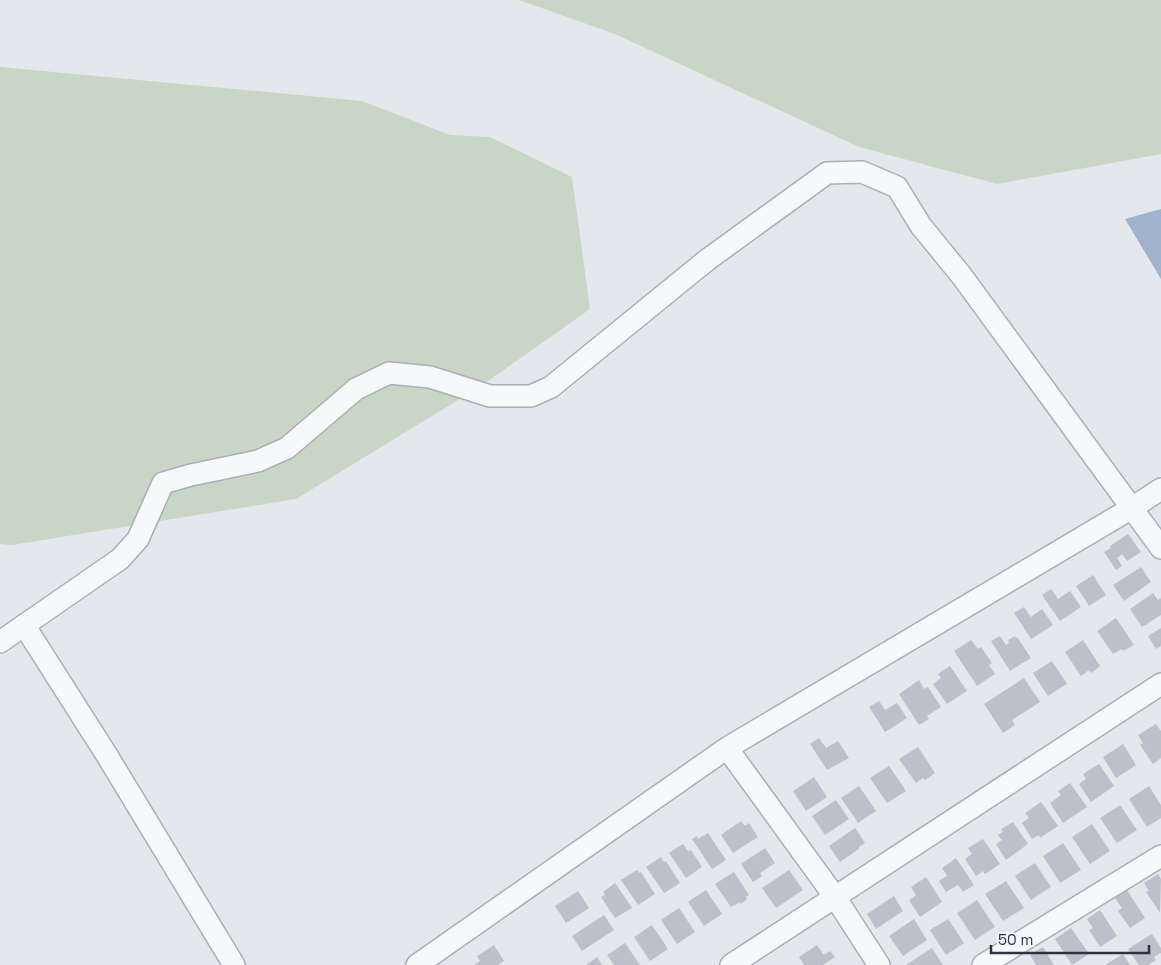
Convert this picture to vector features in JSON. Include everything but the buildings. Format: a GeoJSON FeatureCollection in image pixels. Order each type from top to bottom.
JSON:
{"type":"FeatureCollection","features":[{"type":"Feature","properties":{"kind":"street"},"geometry":{"type":"LineString","coordinates":[[0,642],[120,559],[138,539],[163,483],[258,461],[287,448],[356,389],[389,373],[430,377],[490,396],[531,396],[551,388],[707,260],[827,173],[862,172],[897,187],[921,226],[962,275],[1161,548]]}},
{"type":"Feature","properties":{"kind":"street"},"geometry":{"type":"LineString","coordinates":[[417,965],[727,748],[1161,489]]}},
{"type":"Feature","properties":{"kind":"street"},"geometry":{"type":"LineString","coordinates":[[24,625],[108,757],[234,965]]}},
{"type":"Feature","properties":{"kind":"street"},"geometry":{"type":"LineString","coordinates":[[731,965],[1161,684]]}},
{"type":"Feature","properties":{"kind":"street"},"geometry":{"type":"LineString","coordinates":[[727,748],[835,897],[880,965]]}},
{"type":"Feature","properties":{"kind":"street"},"geometry":{"type":"LineString","coordinates":[[983,965],[1161,856]]}},
{"type":"Feature","properties":{"kind":"green space"},"geometry":{"type":"Polygon","coordinates":[[[519,0],[1161,0],[1161,154],[997,184],[859,147],[615,34],[519,0]]]}},
{"type":"Feature","properties":{"kind":"green space"},"geometry":{"type":"Polygon","coordinates":[[[0,67],[362,101],[450,135],[490,137],[572,177],[590,309],[481,386],[296,499],[12,545],[0,544],[0,67]]]}},
{"type":"Feature","properties":{"kind":"water"},"geometry":{"type":"Polygon","coordinates":[[[1161,209],[1161,279],[1125,219],[1161,209]]]}}]}
